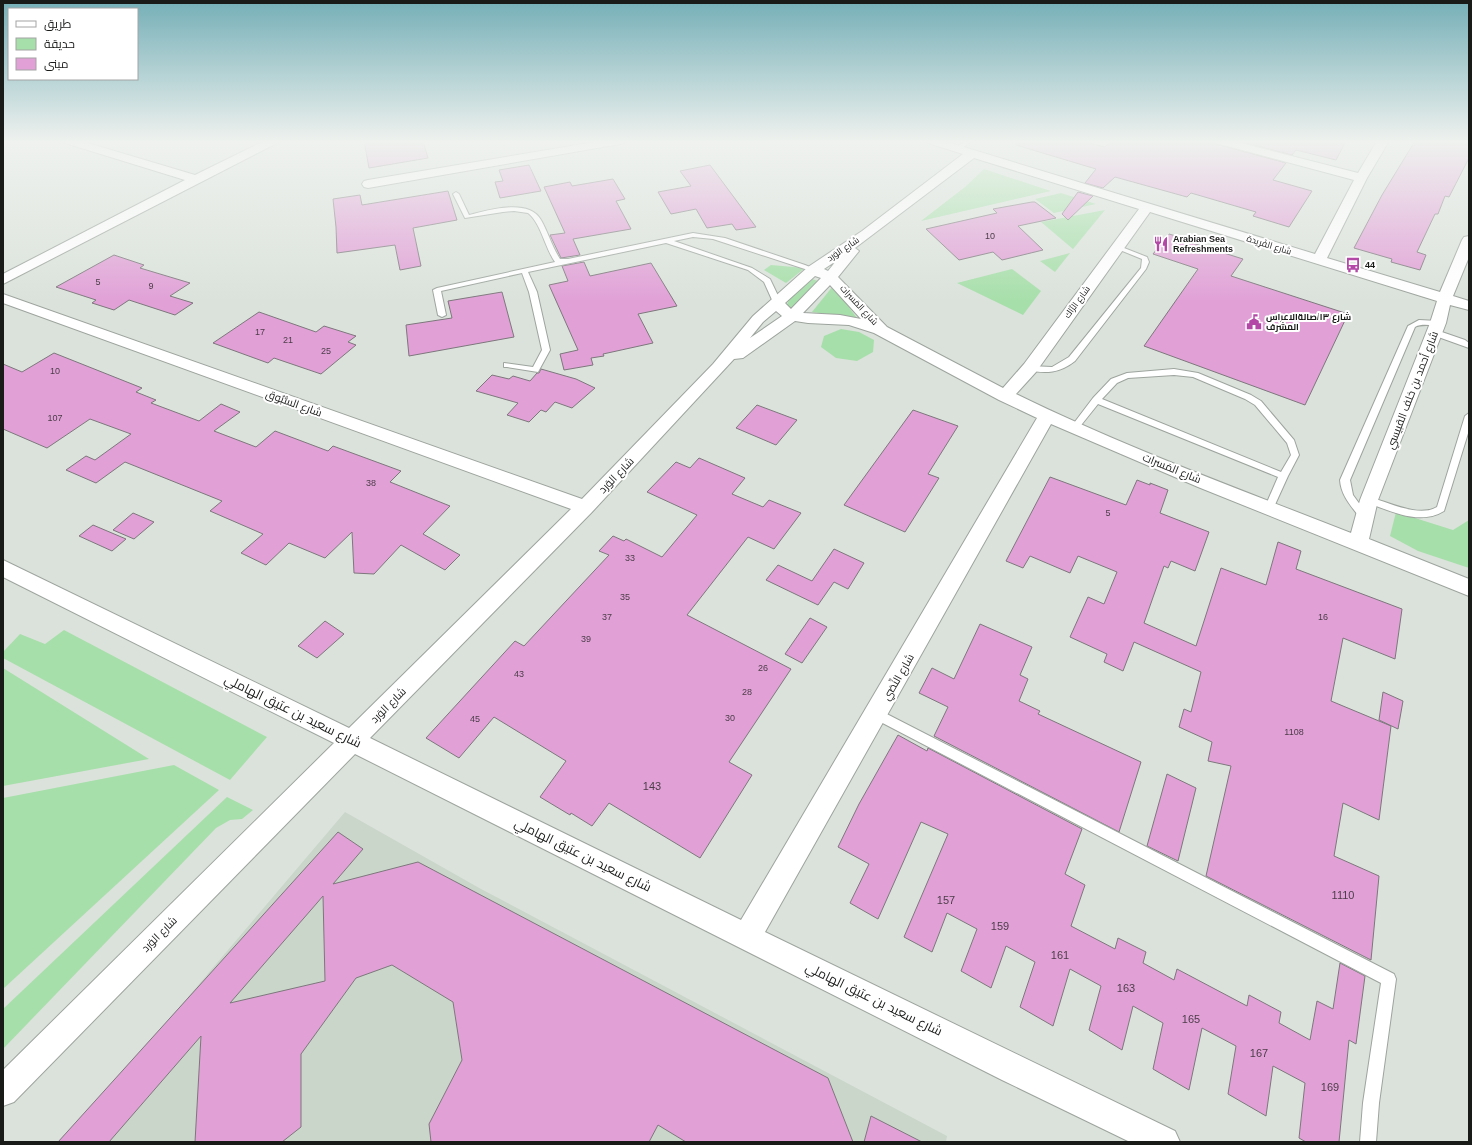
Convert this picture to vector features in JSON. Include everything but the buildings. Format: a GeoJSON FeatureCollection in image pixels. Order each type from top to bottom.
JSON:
{"type":"FeatureCollection","features":[{"type":"Feature","properties":{"kind":"street"},"geometry":{"type":"LineString","coordinates":[[3,280],[167,194]]}},
{"type":"Feature","properties":{"kind":"street","name":"شارع الوَرد"},"geometry":{"type":"LineString","coordinates":[[3,1091],[585,507],[719,367],[758,319],[812,270],[867,234],[913,194]]}},
{"type":"Feature","properties":{"kind":"street","name":"شارع الفَرِيدة"},"geometry":{"type":"LineString","coordinates":[[1108,194],[1469,306]]}},
{"type":"Feature","properties":{"kind":"street"},"geometry":{"type":"LineString","coordinates":[[1319,260],[1353,194]]}},
{"type":"Feature","properties":{"kind":"street","name":"شارع الرَّاك"},"geometry":{"type":"LineString","coordinates":[[1005,396],[1030,368],[1147,207]]}},
{"type":"Feature","properties":{"kind":"street","name":"شارع الوَرد"},"geometry":{"type":"LineString","coordinates":[[719,367],[792,316],[831,278],[867,234]]}},
{"type":"Feature","properties":{"kind":"street","name":"شارع أحمد بن خلف القبيسي"},"geometry":{"type":"LineString","coordinates":[[1358,543],[1369,500],[1436,328],[1445,298],[1469,240]]}},
{"type":"Feature","properties":{"kind":"street","name":"شارع المَسرات"},"geometry":{"type":"LineString","coordinates":[[812,270],[825,274],[840,284],[864,313],[883,331]]}},
{"type":"Feature","properties":{"kind":"street","name":"شارع السُّبُوق"},"geometry":{"type":"LineString","coordinates":[[3,298],[585,507]]}},
{"type":"Feature","properties":{"kind":"street"},"geometry":{"type":"LineString","coordinates":[[777,302],[782,311],[792,316]]}},
{"type":"Feature","properties":{"kind":"street","name":"شارع المَسرات"},"geometry":{"type":"LineString","coordinates":[[792,316],[850,320],[883,331],[1005,396],[1047,416],[1469,588]]}},
{"type":"Feature","properties":{"kind":"street","name":"شارع النِّصَي"},"geometry":{"type":"LineString","coordinates":[[747,937],[877,714],[1047,416]]}},
{"type":"Feature","properties":{"kind":"street","name":"شارع سعيد بن عتيق الهاملي"},"geometry":{"type":"LineString","coordinates":[[3,568],[1164,1142]]}},
{"type":"Feature","properties":{"kind":"lane"},"geometry":{"type":"LineString","coordinates":[[456,194],[467,217],[519,209],[530,211],[536,216],[551,253],[558,261],[568,261]]}},
{"type":"Feature","properties":{"kind":"lane"},"geometry":{"type":"LineString","coordinates":[[442,315],[437,290],[693,235],[709,235],[812,270]]}},
{"type":"Feature","properties":{"kind":"lane"},"geometry":{"type":"LineString","coordinates":[[667,241],[750,269],[767,281],[777,302]]}},
{"type":"Feature","properties":{"kind":"lane"},"geometry":{"type":"LineString","coordinates":[[1030,368],[1051,371],[1062,368],[1072,359],[1144,268],[1146,262],[1144,258],[1117,247]]}},
{"type":"Feature","properties":{"kind":"lane"},"geometry":{"type":"LineString","coordinates":[[507,365],[534,370],[546,350],[533,292],[524,271]]}},
{"type":"Feature","properties":{"kind":"lane"},"geometry":{"type":"LineString","coordinates":[[1364,517],[1348,494],[1345,487],[1345,480],[1412,326],[1419,322],[1436,328],[1469,346]]}},
{"type":"Feature","properties":{"kind":"lane"},"geometry":{"type":"LineString","coordinates":[[1075,427],[1096,400],[1114,381],[1126,376],[1174,372],[1186,373],[1222,386],[1258,403],[1291,442],[1295,455],[1283,476],[1270,507]]}},
{"type":"Feature","properties":{"kind":"lane"},"geometry":{"type":"LineString","coordinates":[[1096,400],[1283,476]]}},
{"type":"Feature","properties":{"kind":"lane"},"geometry":{"type":"LineString","coordinates":[[1369,500],[1421,515],[1432,515],[1438,512],[1441,509],[1469,416]]}},
{"type":"Feature","properties":{"kind":"lane"},"geometry":{"type":"LineString","coordinates":[[877,714],[1389,979],[1371,1103],[1368,1142]]}},
{"type":"Feature","properties":{"kind":"shaded area"},"geometry":{"type":"Polygon","coordinates":[[[345,812],[481,889],[947,1136],[946,1142],[65,1142],[345,812]]]}},
{"type":"Feature","properties":{"kind":"green space"},"geometry":{"type":"Polygon","coordinates":[[[955,194],[1036,194],[921,221],[955,194]]]}},
{"type":"Feature","properties":{"kind":"green space"},"geometry":{"type":"Polygon","coordinates":[[[1055,194],[1066,194],[1096,204],[1054,213],[1035,199],[1055,194]]]}},
{"type":"Feature","properties":{"kind":"green space"},"geometry":{"type":"Polygon","coordinates":[[[1105,210],[1073,249],[1041,222],[1105,210]]]}},
{"type":"Feature","properties":{"kind":"green space"},"geometry":{"type":"Polygon","coordinates":[[[1070,253],[1055,272],[1040,261],[1070,253]]]}},
{"type":"Feature","properties":{"kind":"green space"},"geometry":{"type":"Polygon","coordinates":[[[771,265],[805,268],[786,283],[764,270],[771,265]]]}},
{"type":"Feature","properties":{"kind":"green space"},"geometry":{"type":"Polygon","coordinates":[[[1012,269],[1041,291],[1023,315],[957,283],[1012,269]]]}},
{"type":"Feature","properties":{"kind":"green space"},"geometry":{"type":"Polygon","coordinates":[[[812,279],[821,282],[793,309],[788,307],[787,305],[789,301],[800,286],[812,279]]]}},
{"type":"Feature","properties":{"kind":"green space"},"geometry":{"type":"Polygon","coordinates":[[[833,286],[857,318],[812,312],[833,286]]]}},
{"type":"Feature","properties":{"kind":"green space"},"geometry":{"type":"Polygon","coordinates":[[[841,329],[859,332],[874,340],[873,352],[857,361],[836,358],[821,347],[824,336],[841,329]]]}},
{"type":"Feature","properties":{"kind":"green space"},"geometry":{"type":"Polygon","coordinates":[[[1396,512],[1453,530],[1469,520],[1469,568],[1418,551],[1390,536],[1396,512]]]}},
{"type":"Feature","properties":{"kind":"green space"},"geometry":{"type":"Polygon","coordinates":[[[64,630],[267,737],[230,780],[3,658],[3,652],[20,634],[45,644],[64,630]]]}},
{"type":"Feature","properties":{"kind":"green space"},"geometry":{"type":"Polygon","coordinates":[[[3,668],[149,759],[3,786],[3,668]]]}},
{"type":"Feature","properties":{"kind":"green space"},"geometry":{"type":"Polygon","coordinates":[[[174,765],[219,790],[3,989],[3,798],[174,765]]]}},
{"type":"Feature","properties":{"kind":"green space"},"geometry":{"type":"Polygon","coordinates":[[[227,797],[253,810],[242,819],[230,820],[216,828],[3,1049],[3,1009],[227,797]]]}},
{"type":"Feature","properties":{"kind":"place","name":"Arabian Sea Refreshments"},"geometry":{"type":"Point","coordinates":[1161,244]}},
{"type":"Feature","properties":{"kind":"place","name":"44"},"geometry":{"type":"Point","coordinates":[1353,265]}},
{"type":"Feature","properties":{"kind":"place","name":"شارع ١٣/صالةالاعراس المشرف"},"geometry":{"type":"Point","coordinates":[1254,322]}}]}
